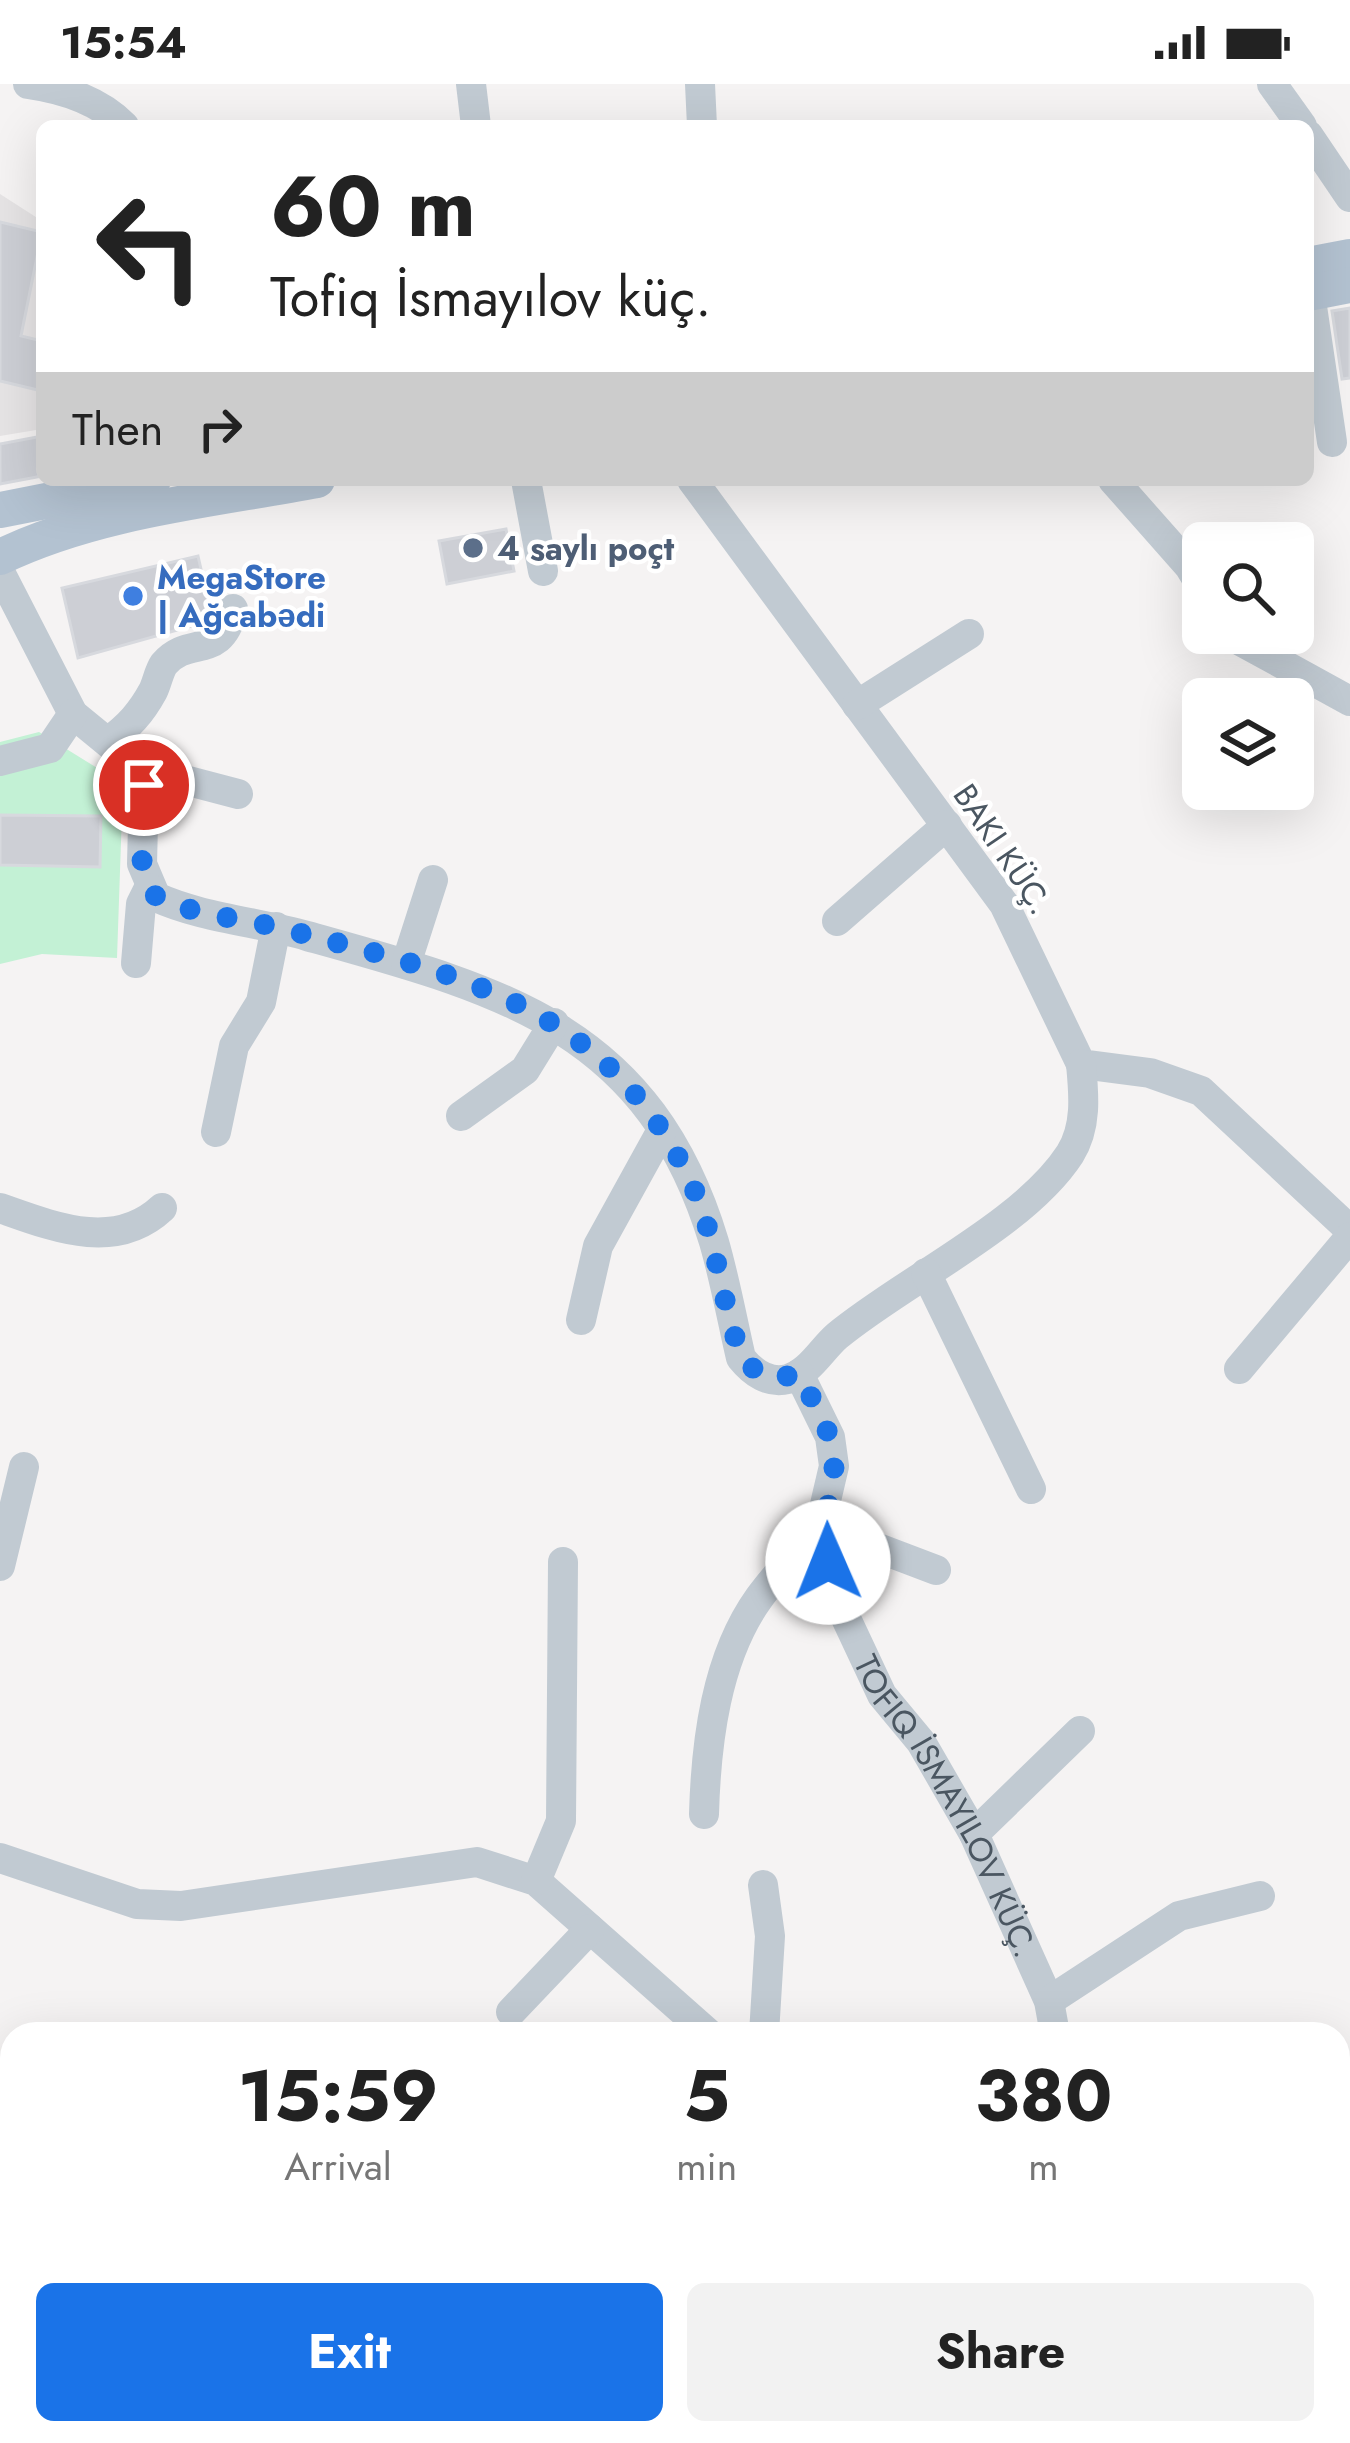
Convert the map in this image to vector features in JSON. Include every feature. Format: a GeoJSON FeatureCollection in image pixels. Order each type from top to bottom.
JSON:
{"type":"FeatureCollection","features":[{"type":"Feature","properties":{"kind":"main road"},"geometry":{"type":"LineString","coordinates":[[1314,281],[1350,257]]}},
{"type":"Feature","properties":{"kind":"main road"},"geometry":{"type":"LineString","coordinates":[[1314,284],[1350,285]]}},
{"type":"Feature","properties":{"kind":"main road"},"geometry":{"type":"LineString","coordinates":[[0,509],[122,486]]}},
{"type":"Feature","properties":{"kind":"main road"},"geometry":{"type":"LineString","coordinates":[[0,557],[100,521],[285,486]]}},
{"type":"Feature","properties":{"kind":"street"},"geometry":{"type":"LineString","coordinates":[[28,84],[57,88],[116,120]]}},
{"type":"Feature","properties":{"kind":"street"},"geometry":{"type":"LineString","coordinates":[[471,84],[475,120]]}},
{"type":"Feature","properties":{"kind":"street"},"geometry":{"type":"LineString","coordinates":[[700,84],[702,120]]}},
{"type":"Feature","properties":{"kind":"street"},"geometry":{"type":"LineString","coordinates":[[1272,84],[1298,120]]}},
{"type":"Feature","properties":{"kind":"street"},"geometry":{"type":"LineString","coordinates":[[1314,144],[1350,197]]}},
{"type":"Feature","properties":{"kind":"street"},"geometry":{"type":"LineString","coordinates":[[1314,318],[1332,442]]}},
{"type":"Feature","properties":{"kind":"street"},"geometry":{"type":"LineString","coordinates":[[527,486],[543,571]]}},
{"type":"Feature","properties":{"kind":"street"},"geometry":{"type":"LineString","coordinates":[[139,768],[144,785],[142,864],[149,888],[168,903],[406,964],[525,1006],[620,1072],[662,1130],[714,1241],[742,1358],[769,1379],[799,1374],[836,1337],[1044,1186],[1081,1130],[1081,1064],[1004,904],[696,486]]}},
{"type":"Feature","properties":{"kind":"street"},"geometry":{"type":"LineString","coordinates":[[1118,486],[1182,557]]}},
{"type":"Feature","properties":{"kind":"street"},"geometry":{"type":"LineString","coordinates":[[0,572],[14,632],[73,714],[139,768],[238,794]]}},
{"type":"Feature","properties":{"kind":"street"},"geometry":{"type":"LineString","coordinates":[[109,741],[133,723],[164,664],[186,651],[213,644],[228,631],[233,609]]}},
{"type":"Feature","properties":{"kind":"street"},"geometry":{"type":"LineString","coordinates":[[857,705],[969,634]]}},
{"type":"Feature","properties":{"kind":"street"},"geometry":{"type":"LineString","coordinates":[[1264,654],[1350,701]]}},
{"type":"Feature","properties":{"kind":"street"},"geometry":{"type":"LineString","coordinates":[[0,761],[50,748],[73,714]]}},
{"type":"Feature","properties":{"kind":"street"},"geometry":{"type":"LineString","coordinates":[[837,921],[947,825]]}},
{"type":"Feature","properties":{"kind":"street"},"geometry":{"type":"LineString","coordinates":[[406,964],[434,880]]}},
{"type":"Feature","properties":{"kind":"street"},"geometry":{"type":"LineString","coordinates":[[136,963],[141,904],[149,888]]}},
{"type":"Feature","properties":{"kind":"street"},"geometry":{"type":"LineString","coordinates":[[216,1132],[234,1046],[261,1002],[276,927]]}},
{"type":"Feature","properties":{"kind":"street"},"geometry":{"type":"LineString","coordinates":[[461,1116],[524,1070],[554,1023]]}},
{"type":"Feature","properties":{"kind":"street"},"geometry":{"type":"LineString","coordinates":[[1081,1064],[1150,1073],[1201,1091],[1350,1233],[1239,1369]]}},
{"type":"Feature","properties":{"kind":"street"},"geometry":{"type":"LineString","coordinates":[[580,1320],[598,1246],[662,1130]]}},
{"type":"Feature","properties":{"kind":"street"},"geometry":{"type":"LineString","coordinates":[[0,1208],[64,1230],[106,1234],[142,1227],[162,1208]]}},
{"type":"Feature","properties":{"kind":"street"},"geometry":{"type":"LineString","coordinates":[[926,1273],[1031,1490]]}},
{"type":"Feature","properties":{"kind":"street"},"geometry":{"type":"LineString","coordinates":[[799,1374],[830,1437],[834,1466],[820,1526],[836,1597],[882,1695],[921,1742],[974,1834],[1049,2001],[1053,2022]]}},
{"type":"Feature","properties":{"kind":"street"},"geometry":{"type":"LineString","coordinates":[[0,1566],[24,1467]]}},
{"type":"Feature","properties":{"kind":"street"},"geometry":{"type":"LineString","coordinates":[[820,1526],[936,1570]]}},
{"type":"Feature","properties":{"kind":"street"},"geometry":{"type":"LineString","coordinates":[[704,1814],[706,1758],[719,1687],[756,1601],[820,1526]]}},
{"type":"Feature","properties":{"kind":"street"},"geometry":{"type":"LineString","coordinates":[[536,1881],[561,1821],[563,1562]]}},
{"type":"Feature","properties":{"kind":"street"},"geometry":{"type":"LineString","coordinates":[[974,1834],[1080,1731]]}},
{"type":"Feature","properties":{"kind":"street"},"geometry":{"type":"LineString","coordinates":[[0,1858],[137,1904],[228,1901],[361,1875],[477,1862],[536,1881],[695,2022]]}},
{"type":"Feature","properties":{"kind":"street"},"geometry":{"type":"LineString","coordinates":[[763,1885],[770,1936],[765,2022]]}},
{"type":"Feature","properties":{"kind":"street"},"geometry":{"type":"LineString","coordinates":[[1049,2001],[1179,1916],[1260,1896]]}},
{"type":"Feature","properties":{"kind":"street"},"geometry":{"type":"LineString","coordinates":[[511,2012],[590,1929]]}},
{"type":"Feature","properties":{"kind":"shaded area"},"geometry":{"type":"Polygon","coordinates":[[[0,194],[36,217],[36,430],[0,436],[0,194]]]}},
{"type":"Feature","properties":{"kind":"green space"},"geometry":{"type":"Polygon","coordinates":[[[39,732],[123,784],[117,958],[42,954],[0,964],[0,742],[39,732]]]}},
{"type":"Feature","properties":{"kind":"building"},"geometry":{"type":"Polygon","coordinates":[[[0,222],[36,231],[36,262],[21,336],[36,340],[36,390],[0,381],[0,222]]]}},
{"type":"Feature","properties":{"kind":"building"},"geometry":{"type":"Polygon","coordinates":[[[1350,308],[1350,378],[1342,379],[1332,311],[1350,308]]]}},
{"type":"Feature","properties":{"kind":"building"},"geometry":{"type":"Polygon","coordinates":[[[36,437],[36,477],[0,484],[0,444],[36,437]]]}},
{"type":"Feature","properties":{"kind":"building"},"geometry":{"type":"Polygon","coordinates":[[[506,529],[514,571],[447,584],[439,541],[506,529]]]}},
{"type":"Feature","properties":{"kind":"building"},"geometry":{"type":"Polygon","coordinates":[[[198,556],[211,613],[206,622],[78,658],[62,588],[198,556]]]}},
{"type":"Feature","properties":{"kind":"building"},"geometry":{"type":"Polygon","coordinates":[[[0,815],[101,816],[100,867],[0,865],[0,815]]]}},
{"type":"Feature","properties":{"kind":"place","name":"4 saylı poçt"},"geometry":{"type":"Point","coordinates":[473,548]}},
{"type":"Feature","properties":{"kind":"place","name":"MegaStore | Ağcabədi"},"geometry":{"type":"Point","coordinates":[133,596]}},
{"type":"Feature","properties":{"kind":"route"},"geometry":{"type":"LineString","coordinates":[[144,785],[142,864],[156,897],[406,964],[525,1006],[573,1034],[620,1072],[662,1130],[693,1187],[714,1241],[744,1362],[769,1379],[799,1374],[830,1437],[834,1466],[820,1526],[828,1562]]}}]}
